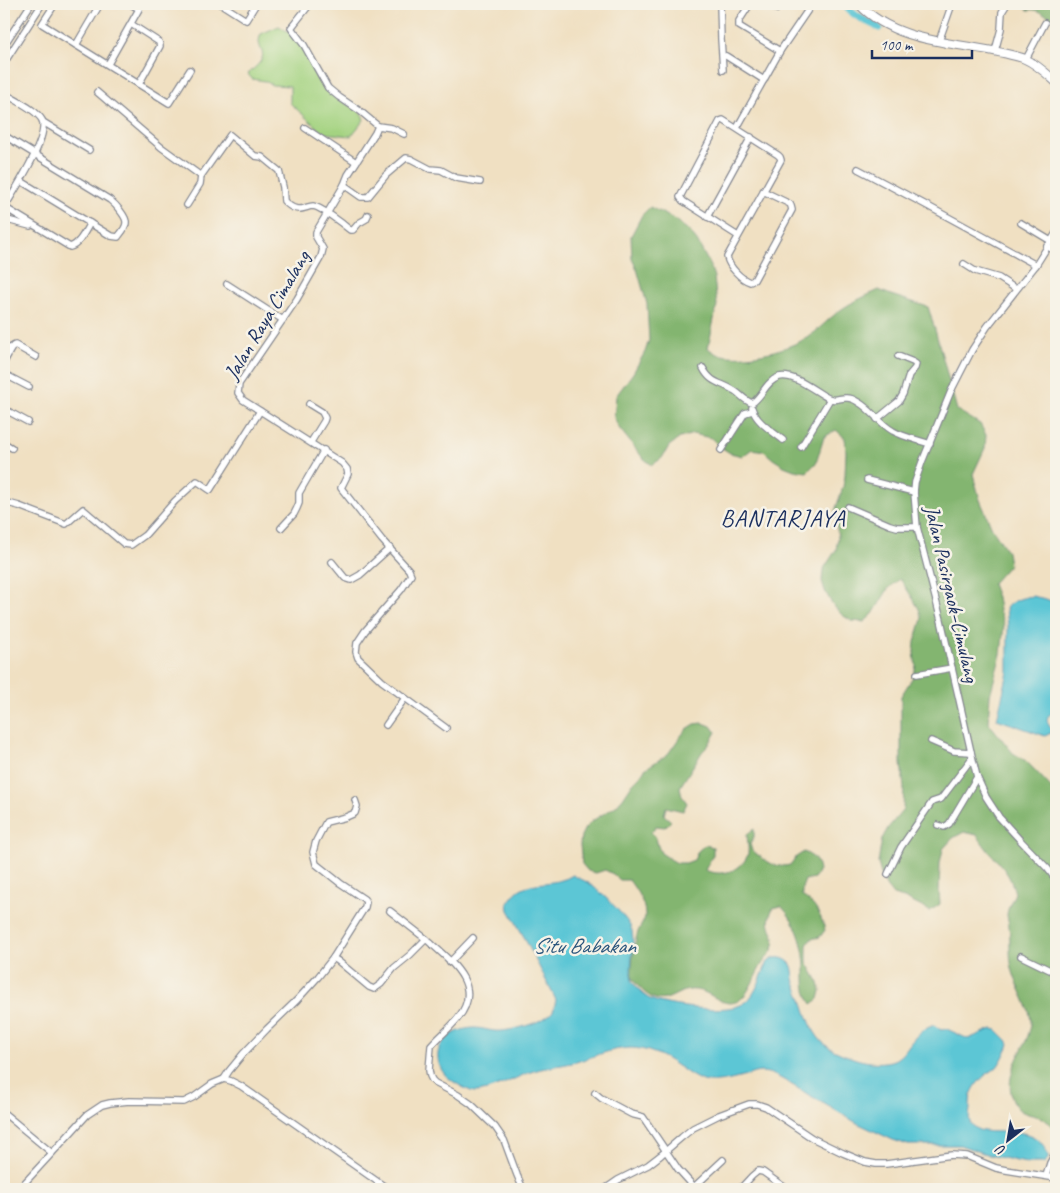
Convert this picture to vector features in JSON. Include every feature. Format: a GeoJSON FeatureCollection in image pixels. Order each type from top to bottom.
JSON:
{"type":"FeatureCollection","features":[{"type":"Feature","properties":{"kind":"main road"},"geometry":{"type":"LineString","coordinates":[[859,4],[872,15],[907,34],[1026,59],[1056,82]]}},
{"type":"Feature","properties":{"kind":"street"},"geometry":{"type":"LineString","coordinates":[[4,45],[31,4]]}},
{"type":"Feature","properties":{"kind":"street"},"geometry":{"type":"LineString","coordinates":[[4,63],[42,4]]}},
{"type":"Feature","properties":{"kind":"street"},"geometry":{"type":"LineString","coordinates":[[55,4],[42,24],[169,103],[190,70]]}},
{"type":"Feature","properties":{"kind":"street"},"geometry":{"type":"LineString","coordinates":[[76,45],[100,4]]}},
{"type":"Feature","properties":{"kind":"street"},"geometry":{"type":"LineString","coordinates":[[108,64],[139,9],[131,4]]}},
{"type":"Feature","properties":{"kind":"street"},"geometry":{"type":"LineString","coordinates":[[221,4],[246,20],[256,4]]}},
{"type":"Feature","properties":{"kind":"street"},"geometry":{"type":"LineString","coordinates":[[310,4],[291,28],[304,45],[328,88],[378,126],[392,128],[404,134]]}},
{"type":"Feature","properties":{"kind":"street"},"geometry":{"type":"LineString","coordinates":[[720,4],[723,70]]}},
{"type":"Feature","properties":{"kind":"street"},"geometry":{"type":"LineString","coordinates":[[750,4],[739,21],[739,26],[780,51]]}},
{"type":"Feature","properties":{"kind":"street"},"geometry":{"type":"LineString","coordinates":[[769,4],[777,9]]}},
{"type":"Feature","properties":{"kind":"street"},"geometry":{"type":"LineString","coordinates":[[737,128],[780,51],[812,4]]}},
{"type":"Feature","properties":{"kind":"street"},"geometry":{"type":"LineString","coordinates":[[939,42],[952,4]]}},
{"type":"Feature","properties":{"kind":"street"},"geometry":{"type":"LineString","coordinates":[[995,51],[1002,29],[1002,12],[1007,4]]}},
{"type":"Feature","properties":{"kind":"street"},"geometry":{"type":"LineString","coordinates":[[19,22],[28,27]]}},
{"type":"Feature","properties":{"kind":"street"},"geometry":{"type":"LineString","coordinates":[[1026,59],[1045,23]]}},
{"type":"Feature","properties":{"kind":"street"},"geometry":{"type":"LineString","coordinates":[[131,24],[159,42],[160,46],[139,84]]}},
{"type":"Feature","properties":{"kind":"street"},"geometry":{"type":"LineString","coordinates":[[726,56],[764,80]]}},
{"type":"Feature","properties":{"kind":"street"},"geometry":{"type":"LineString","coordinates":[[97,92],[161,147],[201,176]]}},
{"type":"Feature","properties":{"kind":"street"},"geometry":{"type":"LineString","coordinates":[[4,93],[34,112],[43,122],[89,150]]}},
{"type":"Feature","properties":{"kind":"street"},"geometry":{"type":"LineString","coordinates":[[738,236],[681,200],[680,196],[719,122],[723,120],[737,128],[781,158],[763,190],[738,236],[727,260],[745,281],[750,282],[754,280],[792,210],[790,204],[763,190]]}},
{"type":"Feature","properties":{"kind":"street"},"geometry":{"type":"LineString","coordinates":[[43,122],[42,133],[35,154],[4,208],[72,247],[82,237],[90,223]]}},
{"type":"Feature","properties":{"kind":"street","name":"Jalan Raya Cimalang"},"geometry":{"type":"LineString","coordinates":[[378,126],[315,234],[323,249],[321,257],[297,299],[238,387],[238,393],[240,398],[324,450],[346,466],[348,474],[341,488],[390,548]]}},
{"type":"Feature","properties":{"kind":"street"},"geometry":{"type":"LineString","coordinates":[[305,128],[356,162]]}},
{"type":"Feature","properties":{"kind":"street"},"geometry":{"type":"LineString","coordinates":[[187,205],[200,184],[201,176],[230,135],[255,156],[262,157],[278,171],[285,202],[292,208],[299,209],[314,206],[343,223],[350,230],[353,230],[358,223],[366,220],[368,215]]}},
{"type":"Feature","properties":{"kind":"street"},"geometry":{"type":"LineString","coordinates":[[5,136],[110,200],[124,215],[126,222],[120,235],[115,237],[21,181]]}},
{"type":"Feature","properties":{"kind":"street"},"geometry":{"type":"LineString","coordinates":[[708,217],[751,137]]}},
{"type":"Feature","properties":{"kind":"street"},"geometry":{"type":"LineString","coordinates":[[344,185],[361,197],[368,197],[386,175],[406,158],[430,169],[441,170],[456,178],[480,182]]}},
{"type":"Feature","properties":{"kind":"street"},"geometry":{"type":"LineString","coordinates":[[858,169],[1036,265]]}},
{"type":"Feature","properties":{"kind":"street"},"geometry":{"type":"LineString","coordinates":[[4,218],[36,227]]}},
{"type":"Feature","properties":{"kind":"street"},"geometry":{"type":"LineString","coordinates":[[1021,223],[1049,243],[1056,252]]}},
{"type":"Feature","properties":{"kind":"street","name":"Jalan Pasirgaok–Cimulang"},"geometry":{"type":"LineString","coordinates":[[1056,233],[1036,265],[987,327],[972,350],[951,392],[922,462],[915,482],[914,492],[916,527],[930,574],[977,776],[986,797],[1000,817],[1048,869],[1056,882]]}},
{"type":"Feature","properties":{"kind":"street"},"geometry":{"type":"LineString","coordinates":[[964,264],[975,271],[999,278],[1016,289]]}},
{"type":"Feature","properties":{"kind":"street"},"geometry":{"type":"LineString","coordinates":[[227,284],[283,320]]}},
{"type":"Feature","properties":{"kind":"street"},"geometry":{"type":"LineString","coordinates":[[4,362],[10,349],[15,345],[36,357]]}},
{"type":"Feature","properties":{"kind":"street"},"geometry":{"type":"LineString","coordinates":[[4,346],[10,349]]}},
{"type":"Feature","properties":{"kind":"street"},"geometry":{"type":"LineString","coordinates":[[877,420],[899,401],[909,375],[915,368],[916,364],[898,356]]}},
{"type":"Feature","properties":{"kind":"street"},"geometry":{"type":"LineString","coordinates":[[703,368],[712,380],[733,390],[752,403]]}},
{"type":"Feature","properties":{"kind":"street"},"geometry":{"type":"LineString","coordinates":[[4,374],[29,387]]}},
{"type":"Feature","properties":{"kind":"street"},"geometry":{"type":"LineString","coordinates":[[752,403],[756,401],[770,383],[780,377],[787,377],[820,392],[830,399],[848,398],[853,400],[868,409],[877,420],[894,432],[930,444]]}},
{"type":"Feature","properties":{"kind":"street"},"geometry":{"type":"LineString","coordinates":[[801,447],[830,399]]}},
{"type":"Feature","properties":{"kind":"street"},"geometry":{"type":"LineString","coordinates":[[752,403],[752,410],[757,418],[783,440]]}},
{"type":"Feature","properties":{"kind":"street"},"geometry":{"type":"LineString","coordinates":[[309,404],[322,412],[325,418],[311,442]]}},
{"type":"Feature","properties":{"kind":"street"},"geometry":{"type":"LineString","coordinates":[[4,409],[28,422]]}},
{"type":"Feature","properties":{"kind":"street"},"geometry":{"type":"LineString","coordinates":[[722,450],[745,413],[752,410]]}},
{"type":"Feature","properties":{"kind":"street"},"geometry":{"type":"LineString","coordinates":[[4,502],[66,524],[83,508],[124,544],[131,546],[145,535],[175,501],[197,481],[210,490],[260,411]]}},
{"type":"Feature","properties":{"kind":"street"},"geometry":{"type":"LineString","coordinates":[[4,443],[12,448]]}},
{"type":"Feature","properties":{"kind":"street"},"geometry":{"type":"LineString","coordinates":[[281,528],[298,508],[298,493],[324,450]]}},
{"type":"Feature","properties":{"kind":"street"},"geometry":{"type":"LineString","coordinates":[[867,480],[914,492]]}},
{"type":"Feature","properties":{"kind":"street"},"geometry":{"type":"LineString","coordinates":[[848,507],[890,525],[916,527]]}},
{"type":"Feature","properties":{"kind":"street"},"geometry":{"type":"LineString","coordinates":[[332,562],[345,578],[351,580],[360,575],[390,548],[409,570],[411,576],[365,631],[357,643],[356,652],[358,658],[382,681],[446,728]]}},
{"type":"Feature","properties":{"kind":"street"},"geometry":{"type":"LineString","coordinates":[[917,674],[952,668]]}},
{"type":"Feature","properties":{"kind":"street"},"geometry":{"type":"LineString","coordinates":[[386,725],[405,698]]}},
{"type":"Feature","properties":{"kind":"street"},"geometry":{"type":"LineString","coordinates":[[888,874],[901,847],[932,802],[940,800],[971,755],[954,751],[931,741]]}},
{"type":"Feature","properties":{"kind":"street"},"geometry":{"type":"LineString","coordinates":[[938,825],[944,827],[949,824],[977,776]]}},
{"type":"Feature","properties":{"kind":"street"},"geometry":{"type":"LineString","coordinates":[[224,1080],[243,1054],[312,985],[364,910],[366,902],[364,899],[316,864],[313,852],[316,841],[326,822],[355,813],[357,806],[355,800]]}},
{"type":"Feature","properties":{"kind":"street"},"geometry":{"type":"LineString","coordinates":[[390,911],[426,940],[465,979],[468,990],[466,1006],[458,1018],[431,1046],[430,1076],[435,1084],[472,1104],[501,1134],[523,1189]]}},
{"type":"Feature","properties":{"kind":"street"},"geometry":{"type":"LineString","coordinates":[[450,962],[474,938]]}},
{"type":"Feature","properties":{"kind":"street"},"geometry":{"type":"LineString","coordinates":[[332,958],[338,960],[369,987],[374,989],[381,984],[394,968],[410,956],[426,940]]}},
{"type":"Feature","properties":{"kind":"street"},"geometry":{"type":"LineString","coordinates":[[1022,956],[1056,973]]}},
{"type":"Feature","properties":{"kind":"street"},"geometry":{"type":"LineString","coordinates":[[19,1189],[87,1115],[102,1104],[129,1101],[184,1102],[212,1084],[224,1080],[232,1081],[241,1086],[388,1189]]}},
{"type":"Feature","properties":{"kind":"street"},"geometry":{"type":"LineString","coordinates":[[595,1093],[630,1114],[643,1117],[678,1169],[695,1188],[723,1160]]}},
{"type":"Feature","properties":{"kind":"street"},"geometry":{"type":"LineString","coordinates":[[605,1189],[618,1180],[648,1165],[682,1137],[705,1122],[749,1104],[766,1107],[812,1138],[865,1162],[886,1164],[962,1155],[975,1158],[996,1168],[1046,1174],[1056,1178]]}},
{"type":"Feature","properties":{"kind":"street"},"geometry":{"type":"LineString","coordinates":[[5,1114],[52,1153]]}},
{"type":"Feature","properties":{"kind":"street"},"geometry":{"type":"LineString","coordinates":[[1046,1174],[1056,1152]]}},
{"type":"Feature","properties":{"kind":"street"},"geometry":{"type":"LineString","coordinates":[[740,1189],[758,1172],[763,1172],[784,1187]]}},
{"type":"Feature","properties":{"kind":"green space"},"geometry":{"type":"Polygon","coordinates":[[[1023,4],[1056,4],[1056,22],[1041,12],[1028,10],[1023,4]]]}},
{"type":"Feature","properties":{"kind":"green space"},"geometry":{"type":"Polygon","coordinates":[[[279,26],[298,38],[319,83],[334,97],[362,114],[364,120],[351,136],[323,133],[290,103],[290,86],[272,85],[265,81],[252,79],[248,74],[262,59],[263,54],[259,42],[261,34],[279,26]]]}},
{"type":"Feature","properties":{"kind":"green space"},"geometry":{"type":"Polygon","coordinates":[[[650,207],[674,219],[688,230],[697,241],[710,265],[714,277],[717,305],[708,348],[713,352],[720,355],[741,356],[763,354],[785,348],[807,338],[829,319],[855,301],[879,290],[928,307],[957,410],[980,424],[986,435],[985,448],[973,474],[980,500],[992,528],[1007,551],[1009,565],[992,584],[1004,625],[1001,654],[990,695],[988,722],[1013,753],[1026,761],[1049,785],[1056,797],[1056,1133],[1044,1119],[1018,1109],[1011,1092],[1011,1078],[1028,1035],[1031,1021],[1012,969],[1007,914],[1015,893],[1006,872],[977,835],[964,832],[953,838],[943,849],[940,863],[940,904],[930,911],[904,898],[893,895],[886,886],[881,874],[878,863],[882,839],[888,828],[903,810],[901,696],[913,677],[916,666],[915,642],[922,619],[919,609],[900,579],[888,589],[873,614],[864,622],[852,621],[842,615],[832,604],[825,591],[822,581],[823,570],[836,550],[838,537],[835,511],[845,476],[845,438],[836,430],[824,437],[816,463],[807,472],[784,466],[764,451],[752,449],[743,456],[730,453],[711,438],[693,434],[680,438],[669,446],[662,458],[652,465],[643,458],[619,428],[614,418],[616,396],[633,373],[645,352],[649,340],[647,304],[637,269],[632,259],[631,236],[642,215],[650,207]]]}},
{"type":"Feature","properties":{"kind":"green space"},"geometry":{"type":"Polygon","coordinates":[[[703,723],[711,726],[716,732],[680,787],[682,796],[687,803],[683,811],[666,807],[664,815],[671,821],[665,827],[656,826],[651,832],[656,838],[661,853],[677,863],[686,863],[694,860],[698,851],[705,845],[713,847],[713,855],[705,870],[717,873],[736,869],[741,865],[748,854],[747,834],[754,829],[754,837],[750,844],[752,851],[774,865],[790,865],[796,857],[804,852],[814,859],[819,871],[814,878],[805,880],[802,896],[817,910],[825,930],[820,937],[811,939],[807,945],[807,962],[819,983],[821,991],[819,999],[812,1004],[806,991],[805,967],[799,934],[787,912],[781,906],[773,908],[770,914],[769,920],[774,936],[773,948],[740,1000],[729,1003],[718,1000],[705,992],[692,990],[664,999],[657,999],[649,995],[632,978],[632,961],[636,941],[645,917],[645,910],[640,896],[629,880],[620,880],[605,870],[596,873],[588,871],[582,864],[580,845],[581,836],[585,828],[592,821],[616,806],[645,769],[668,754],[687,729],[695,724],[703,723]]]}},
{"type":"Feature","properties":{"kind":"water"},"geometry":{"type":"Polygon","coordinates":[[[1032,596],[1056,603],[1056,711],[1047,719],[1052,730],[1051,733],[1045,736],[997,719],[1008,672],[1006,608],[1014,601],[1032,596]]]}},
{"type":"Feature","properties":{"kind":"water","name":"Situ Babakan"},"geometry":{"type":"Polygon","coordinates":[[[573,875],[587,882],[598,891],[626,919],[633,937],[632,982],[648,998],[656,1001],[683,1007],[713,1009],[738,1006],[746,1002],[753,994],[768,962],[773,958],[780,958],[786,960],[793,968],[795,983],[818,1037],[828,1047],[853,1058],[877,1062],[896,1059],[917,1035],[934,1025],[941,1030],[947,1029],[968,1039],[992,1029],[997,1030],[1009,1044],[997,1067],[982,1078],[972,1092],[970,1122],[975,1128],[984,1131],[1020,1133],[1032,1136],[1041,1143],[1048,1155],[1048,1159],[1044,1163],[1026,1163],[989,1155],[960,1145],[908,1145],[857,1123],[772,1074],[759,1072],[723,1081],[705,1081],[692,1076],[660,1056],[637,1048],[617,1049],[576,1062],[540,1069],[480,1092],[471,1091],[457,1084],[445,1075],[438,1060],[440,1047],[446,1039],[459,1031],[470,1028],[498,1031],[514,1029],[537,1022],[553,1011],[556,1000],[509,910],[508,903],[519,890],[525,887],[560,881],[573,875]]]}},
{"type":"Feature","properties":{"kind":"waterway"},"geometry":{"type":"LineString","coordinates":[[844,4],[855,15],[879,28]]}},
{"type":"Feature","properties":{"kind":"district","name":"BANTARJAYA"},"geometry":{"type":"Point","coordinates":[783,518]}}]}
